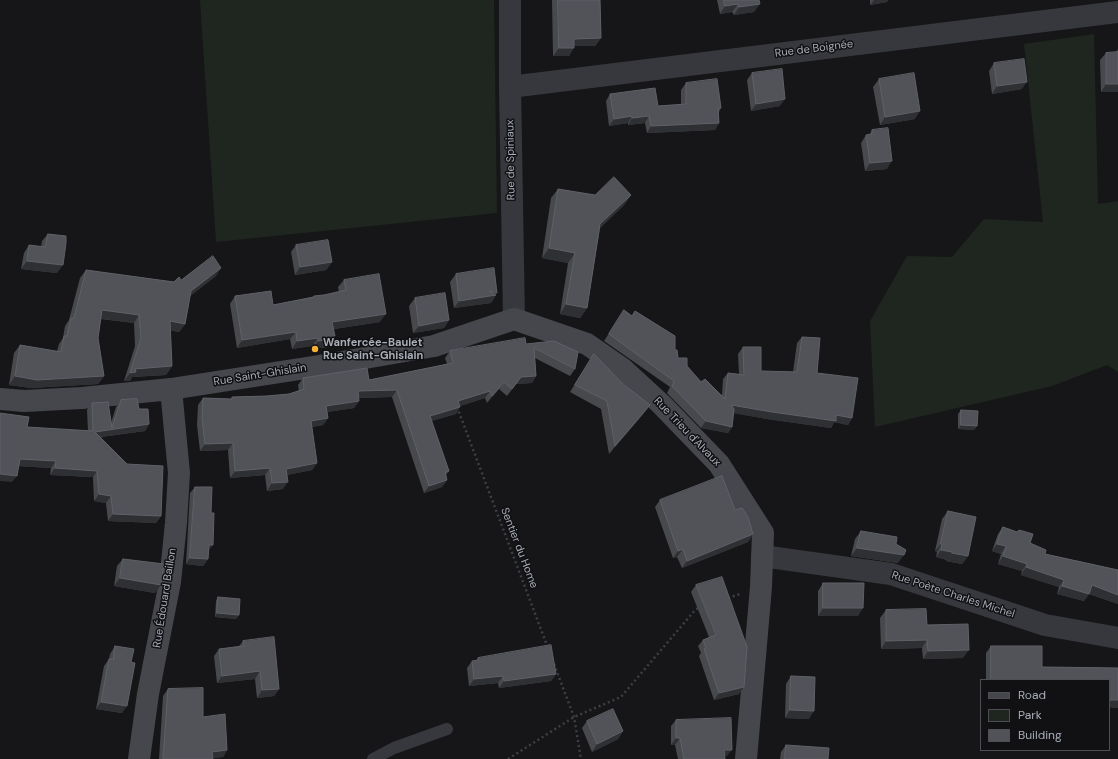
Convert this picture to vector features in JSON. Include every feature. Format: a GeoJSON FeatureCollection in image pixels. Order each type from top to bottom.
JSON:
{"type":"FeatureCollection","features":[{"type":"Feature","properties":{"kind":"main road","name":"Rue Saint-Ghislain"},"geometry":{"type":"LineString","coordinates":[[0,399],[24,401],[82,398],[172,389],[434,346],[514,319]]}},
{"type":"Feature","properties":{"kind":"main road","name":"Rue Trieu d'Alvaux"},"geometry":{"type":"LineString","coordinates":[[514,319],[587,344],[623,370],[662,404],[719,464],[762,533],[761,587],[746,759]]}},
{"type":"Feature","properties":{"kind":"main road","name":"Rue Édouard Baillon"},"geometry":{"type":"LineString","coordinates":[[140,759],[148,694],[170,582],[176,523],[179,473],[172,389]]}},
{"type":"Feature","properties":{"kind":"street","name":"Rue de Spiniaux"},"geometry":{"type":"LineString","coordinates":[[510,0],[514,319]]}},
{"type":"Feature","properties":{"kind":"street","name":"Rue de Boignée"},"geometry":{"type":"LineString","coordinates":[[510,87],[1118,12]]}},
{"type":"Feature","properties":{"kind":"street","name":"Rue Poète Charles Michel"},"geometry":{"type":"LineString","coordinates":[[762,556],[891,574],[1045,624],[1118,638]]}},
{"type":"Feature","properties":{"kind":"lane"},"geometry":{"type":"LineString","coordinates":[[372,759],[394,748],[447,729]]}},
{"type":"Feature","properties":{"kind":"path","name":"Sentier du Home"},"geometry":{"type":"LineString","coordinates":[[456,405],[549,650]]}},
{"type":"Feature","properties":{"kind":"path"},"geometry":{"type":"LineString","coordinates":[[724,600],[761,587]]}},
{"type":"Feature","properties":{"kind":"path"},"geometry":{"type":"LineString","coordinates":[[508,759],[574,717],[621,697],[696,609],[703,607]]}},
{"type":"Feature","properties":{"kind":"path"},"geometry":{"type":"LineString","coordinates":[[552,658],[574,717],[581,759]]}},
{"type":"Feature","properties":{"kind":"green space"},"geometry":{"type":"Polygon","coordinates":[[[200,0],[494,0],[497,213],[216,242],[200,0]]]}},
{"type":"Feature","properties":{"kind":"green space"},"geometry":{"type":"Polygon","coordinates":[[[1094,34],[1098,204],[1118,201],[1118,372],[1107,365],[1052,386],[875,427],[870,321],[907,256],[952,257],[984,219],[1043,222],[1024,44],[1094,34]]]}},
{"type":"Feature","properties":{"kind":"building"},"geometry":{"type":"Polygon","coordinates":[[[558,0],[600,0],[601,38],[574,39],[574,48],[559,48],[558,0]]]}},
{"type":"Feature","properties":{"kind":"building"},"geometry":{"type":"Polygon","coordinates":[[[724,0],[759,0],[760,4],[739,7],[738,4],[725,6],[724,0]]]}},
{"type":"Feature","properties":{"kind":"building"},"geometry":{"type":"Polygon","coordinates":[[[1118,52],[1118,84],[1106,84],[1106,53],[1118,52]]]}},
{"type":"Feature","properties":{"kind":"building"},"geometry":{"type":"Polygon","coordinates":[[[1024,59],[1027,82],[997,86],[994,63],[1024,59]]]}},
{"type":"Feature","properties":{"kind":"building"},"geometry":{"type":"Polygon","coordinates":[[[782,69],[785,99],[756,104],[752,73],[782,69]]]}},
{"type":"Feature","properties":{"kind":"building"},"geometry":{"type":"Polygon","coordinates":[[[914,73],[920,111],[885,117],[879,79],[914,73]]]}},
{"type":"Feature","properties":{"kind":"building"},"geometry":{"type":"Polygon","coordinates":[[[717,79],[721,108],[718,108],[719,123],[651,126],[649,116],[632,118],[632,116],[614,119],[610,94],[655,88],[658,106],[686,104],[686,83],[717,79]]]}},
{"type":"Feature","properties":{"kind":"building"},"geometry":{"type":"Polygon","coordinates":[[[888,128],[892,161],[870,163],[866,135],[872,134],[872,130],[888,128]]]}},
{"type":"Feature","properties":{"kind":"building"},"geometry":{"type":"Polygon","coordinates":[[[614,177],[631,195],[600,224],[587,308],[566,304],[575,253],[549,248],[558,189],[595,195],[614,177]]]}},
{"type":"Feature","properties":{"kind":"building"},"geometry":{"type":"Polygon","coordinates":[[[48,234],[66,236],[63,265],[27,261],[29,245],[45,247],[48,234]]]}},
{"type":"Feature","properties":{"kind":"building"},"geometry":{"type":"Polygon","coordinates":[[[328,240],[332,262],[300,267],[296,245],[328,240]]]}},
{"type":"Feature","properties":{"kind":"building"},"geometry":{"type":"Polygon","coordinates":[[[213,256],[221,268],[191,291],[185,324],[170,321],[172,366],[135,369],[136,372],[130,373],[141,338],[139,315],[102,310],[98,338],[104,376],[37,380],[15,376],[20,345],[61,352],[64,336],[67,336],[71,318],[74,318],[86,270],[174,282],[179,277],[181,280],[213,256]]]}},
{"type":"Feature","properties":{"kind":"building"},"geometry":{"type":"Polygon","coordinates":[[[494,268],[497,293],[489,291],[496,295],[459,301],[456,274],[494,268]]]}},
{"type":"Feature","properties":{"kind":"building"},"geometry":{"type":"Polygon","coordinates":[[[379,274],[386,314],[332,322],[335,336],[333,336],[334,339],[318,341],[318,338],[297,341],[296,332],[242,340],[235,296],[271,291],[273,305],[346,290],[344,280],[379,274]]]}},
{"type":"Feature","properties":{"kind":"building"},"geometry":{"type":"Polygon","coordinates":[[[445,293],[449,320],[419,326],[415,298],[445,293]]]}},
{"type":"Feature","properties":{"kind":"building"},"geometry":{"type":"Polygon","coordinates":[[[624,310],[632,316],[635,311],[675,336],[675,350],[677,350],[678,358],[687,358],[687,366],[701,382],[705,379],[725,399],[728,373],[744,375],[743,347],[761,347],[761,371],[797,372],[802,337],[820,338],[817,373],[858,378],[852,418],[836,415],[836,421],[731,405],[734,409],[732,427],[706,421],[672,386],[674,381],[609,334],[624,310]]]}},
{"type":"Feature","properties":{"kind":"building"},"geometry":{"type":"Polygon","coordinates":[[[525,338],[526,344],[554,341],[578,352],[575,369],[534,348],[536,376],[521,377],[512,389],[504,382],[492,396],[490,391],[458,401],[460,407],[430,416],[449,471],[445,472],[447,480],[429,486],[397,390],[358,391],[359,401],[326,406],[328,418],[311,421],[317,463],[286,469],[288,482],[272,483],[270,468],[235,471],[233,443],[205,444],[202,418],[203,398],[232,399],[232,397],[289,394],[304,389],[303,378],[367,368],[369,380],[453,363],[450,351],[525,338]]]}},
{"type":"Feature","properties":{"kind":"building"},"geometry":{"type":"Polygon","coordinates":[[[594,354],[623,384],[650,405],[615,446],[607,401],[575,385],[594,354]]]}},
{"type":"Feature","properties":{"kind":"building"},"geometry":{"type":"Polygon","coordinates":[[[137,399],[139,409],[148,409],[149,424],[95,432],[127,464],[163,466],[161,516],[113,514],[111,496],[99,494],[97,471],[55,468],[56,461],[20,459],[17,476],[0,474],[0,413],[29,417],[27,427],[93,431],[92,403],[108,402],[112,428],[121,400],[137,399]]]}},
{"type":"Feature","properties":{"kind":"building"},"geometry":{"type":"Polygon","coordinates":[[[961,410],[978,411],[977,426],[961,425],[961,410]]]}},
{"type":"Feature","properties":{"kind":"building"},"geometry":{"type":"Polygon","coordinates":[[[722,476],[735,510],[742,508],[748,517],[753,534],[687,561],[683,549],[678,551],[660,500],[722,476]]]}},
{"type":"Feature","properties":{"kind":"building"},"geometry":{"type":"Polygon","coordinates":[[[195,487],[212,487],[211,513],[214,513],[213,545],[209,545],[208,559],[190,558],[195,487]]]}},
{"type":"Feature","properties":{"kind":"building"},"geometry":{"type":"Polygon","coordinates":[[[948,511],[976,517],[968,556],[941,550],[948,511]]]}},
{"type":"Feature","properties":{"kind":"building"},"geometry":{"type":"Polygon","coordinates":[[[1003,527],[1017,532],[1019,530],[1033,534],[1030,543],[1046,550],[1045,554],[1118,570],[1118,595],[1092,585],[1089,594],[1062,586],[1064,580],[1026,567],[1027,564],[1003,556],[1006,546],[997,544],[1003,527]]]}},
{"type":"Feature","properties":{"kind":"building"},"geometry":{"type":"Polygon","coordinates":[[[861,531],[897,537],[896,544],[906,550],[904,555],[857,548],[861,531]]]}},
{"type":"Feature","properties":{"kind":"building"},"geometry":{"type":"Polygon","coordinates":[[[123,559],[164,564],[161,585],[120,578],[123,559]]]}},
{"type":"Feature","properties":{"kind":"building"},"geometry":{"type":"Polygon","coordinates":[[[722,577],[747,647],[744,687],[719,693],[704,649],[706,648],[703,640],[716,635],[696,585],[722,577]]]}},
{"type":"Feature","properties":{"kind":"building"},"geometry":{"type":"Polygon","coordinates":[[[823,583],[864,583],[863,608],[823,608],[823,583]]]}},
{"type":"Feature","properties":{"kind":"building"},"geometry":{"type":"Polygon","coordinates":[[[218,597],[240,599],[239,615],[217,613],[218,597]]]}},
{"type":"Feature","properties":{"kind":"building"},"geometry":{"type":"Polygon","coordinates":[[[926,609],[927,625],[968,624],[969,650],[928,651],[927,640],[886,641],[886,610],[926,609]]]}},
{"type":"Feature","properties":{"kind":"building"},"geometry":{"type":"Polygon","coordinates":[[[274,637],[279,689],[262,690],[260,671],[222,676],[219,649],[244,646],[243,641],[274,637]]]}},
{"type":"Feature","properties":{"kind":"building"},"geometry":{"type":"Polygon","coordinates":[[[551,645],[556,674],[504,681],[503,676],[474,679],[472,661],[478,660],[478,658],[551,645]]]}},
{"type":"Feature","properties":{"kind":"building"},"geometry":{"type":"Polygon","coordinates":[[[115,646],[134,649],[131,662],[135,663],[127,706],[101,702],[109,659],[113,659],[115,646]]]}},
{"type":"Feature","properties":{"kind":"building"},"geometry":{"type":"Polygon","coordinates":[[[991,646],[1042,646],[1042,667],[1118,668],[1118,700],[1110,700],[1110,679],[991,679],[991,646]]]}},
{"type":"Feature","properties":{"kind":"building"},"geometry":{"type":"Polygon","coordinates":[[[791,676],[815,677],[814,711],[790,710],[791,676]]]}},
{"type":"Feature","properties":{"kind":"building"},"geometry":{"type":"Polygon","coordinates":[[[203,688],[203,717],[225,714],[227,750],[212,752],[213,759],[163,759],[168,689],[203,688]]]}},
{"type":"Feature","properties":{"kind":"building"},"geometry":{"type":"Polygon","coordinates":[[[613,709],[623,731],[597,744],[587,721],[613,709]]]}},
{"type":"Feature","properties":{"kind":"building"},"geometry":{"type":"Polygon","coordinates":[[[731,718],[732,750],[724,750],[725,759],[684,759],[680,738],[676,738],[676,720],[731,718]]]}},
{"type":"Feature","properties":{"kind":"building"},"geometry":{"type":"Polygon","coordinates":[[[786,745],[829,748],[828,759],[785,759],[786,745]]]}},
{"type":"Feature","properties":{"kind":"place","name":"Wanfercée-Baulet Rue Saint-Ghislain"},"geometry":{"type":"Point","coordinates":[315,349]}}]}
